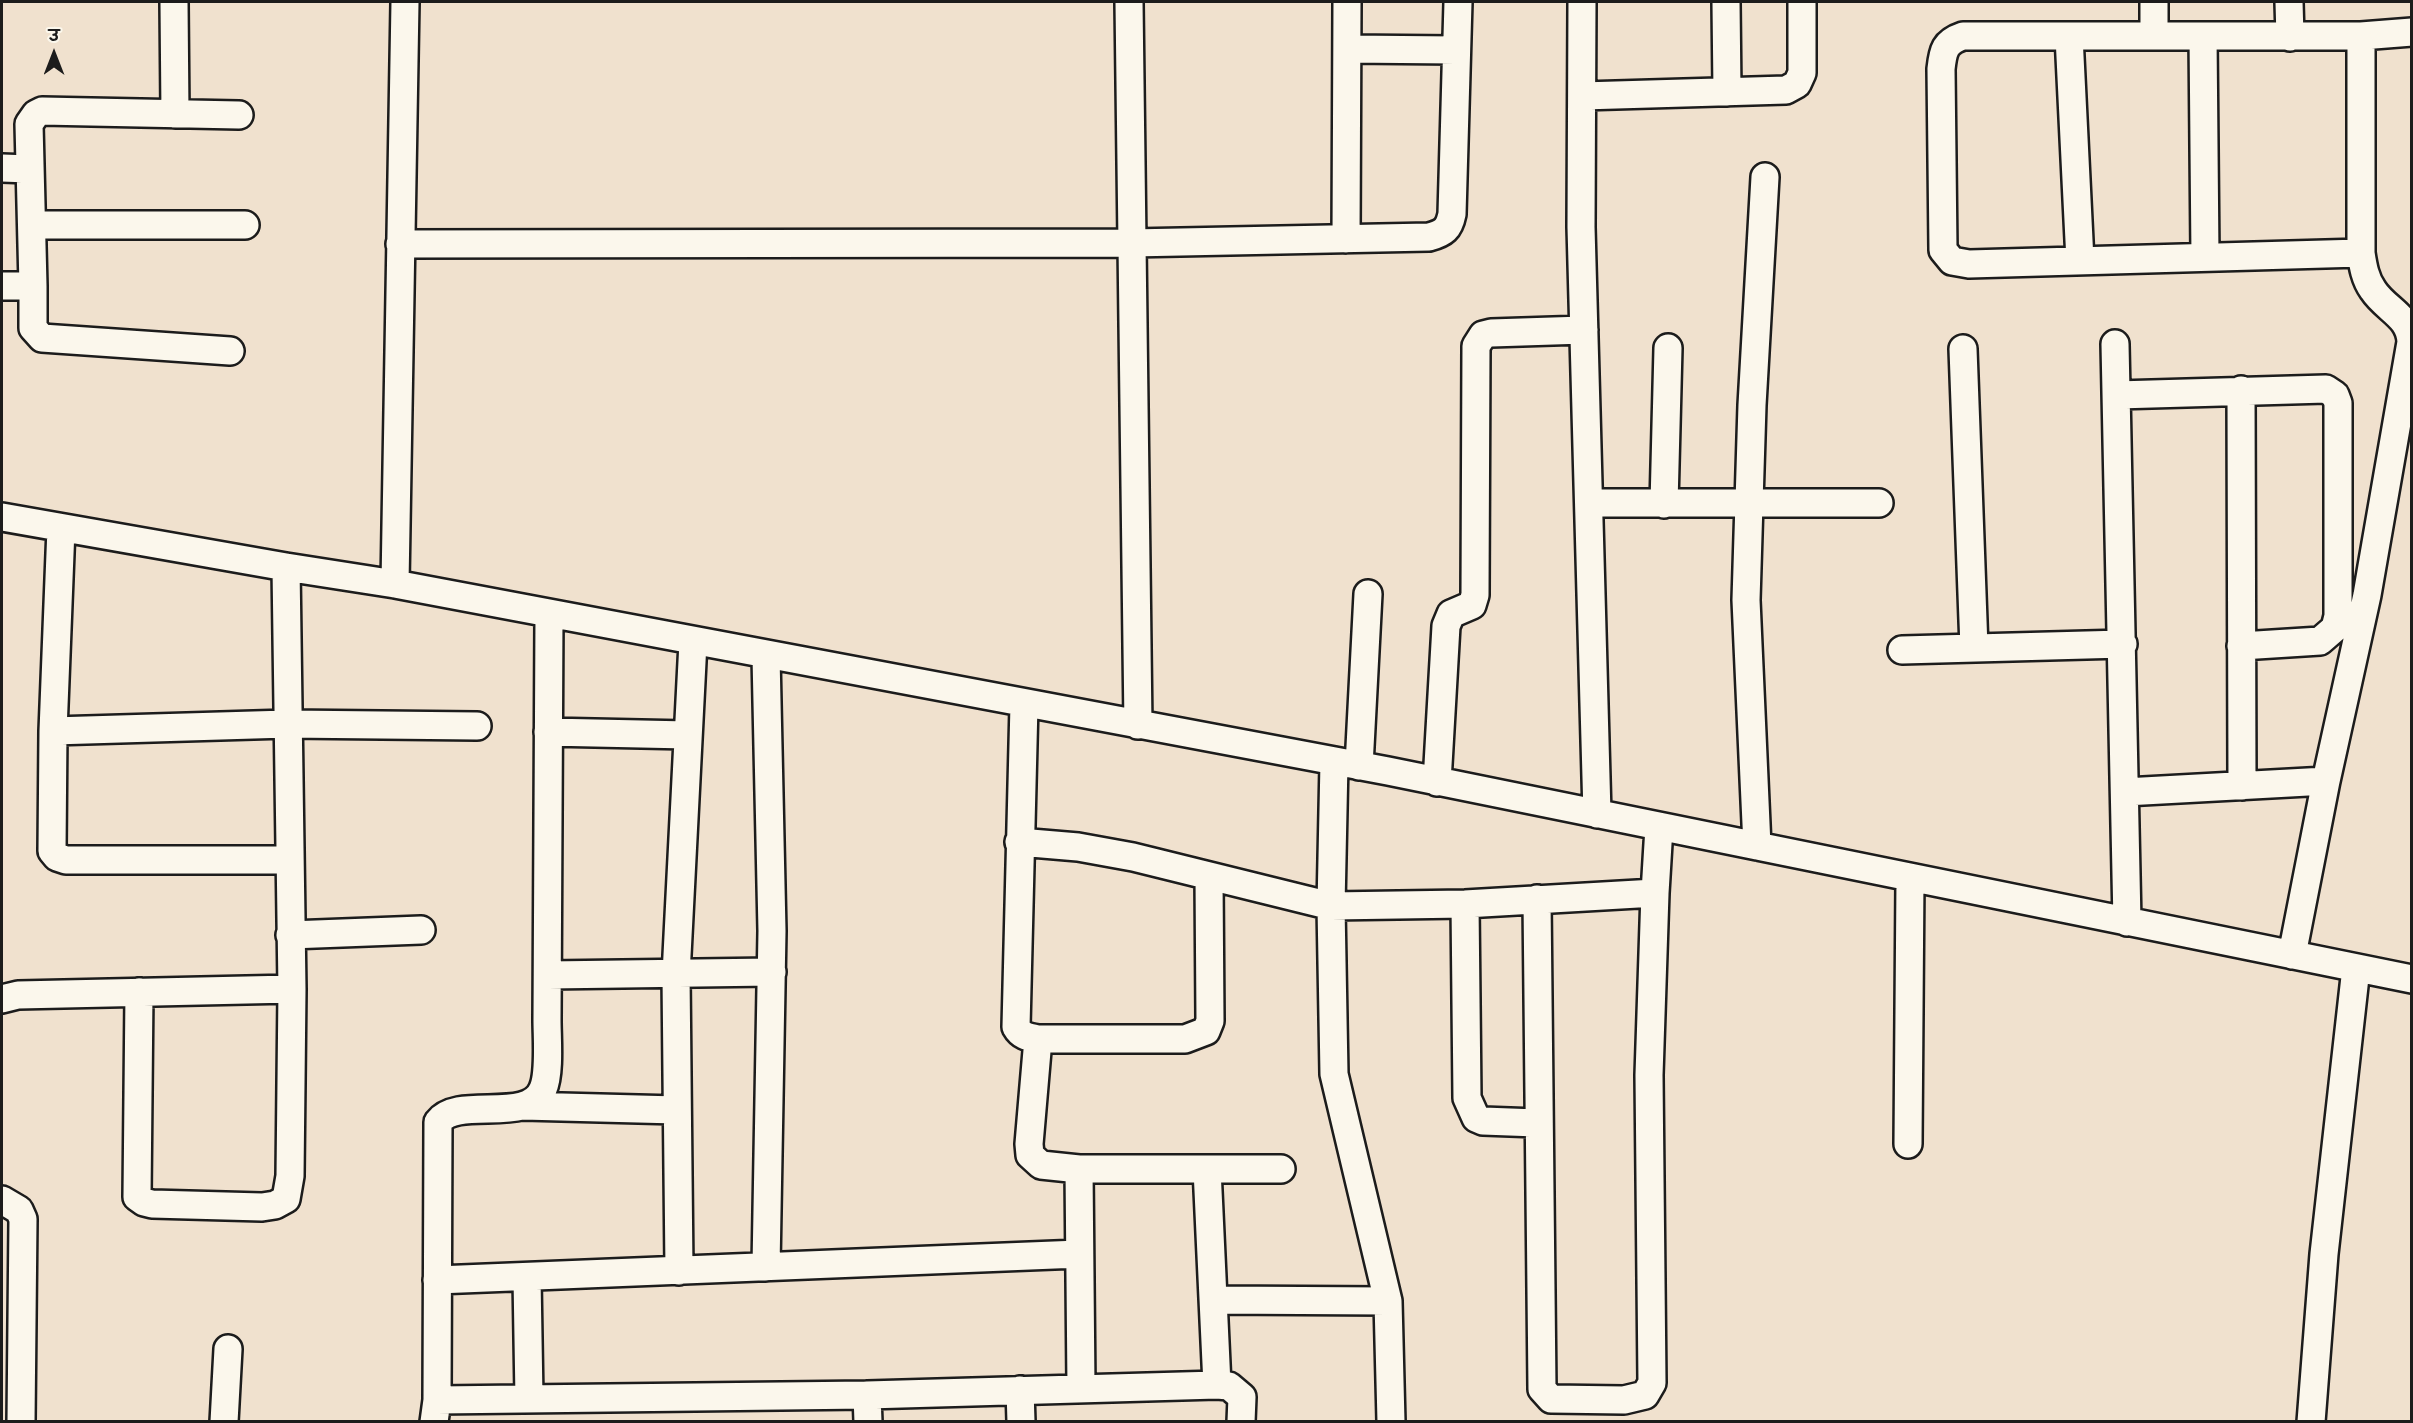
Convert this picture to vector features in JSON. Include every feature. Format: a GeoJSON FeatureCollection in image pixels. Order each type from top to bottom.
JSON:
{"type":"FeatureCollection","features":[{"type":"Feature","properties":{"kind":"street"},"geometry":{"type":"LineString","coordinates":[[174,2],[175,114]]}},
{"type":"Feature","properties":{"kind":"street"},"geometry":{"type":"LineString","coordinates":[[395,584],[399,244],[405,2]]}},
{"type":"Feature","properties":{"kind":"street"},"geometry":{"type":"LineString","coordinates":[[1129,2],[1138,726]]}},
{"type":"Feature","properties":{"kind":"street"},"geometry":{"type":"LineString","coordinates":[[1346,239],[1347,2]]}},
{"type":"Feature","properties":{"kind":"street"},"geometry":{"type":"LineString","coordinates":[[399,244],[1131,243],[1429,237],[1442,234],[1449,226],[1452,214],[1458,2]]}},
{"type":"Feature","properties":{"kind":"street"},"geometry":{"type":"LineString","coordinates":[[1582,2],[1584,330],[1596,814]]}},
{"type":"Feature","properties":{"kind":"street"},"geometry":{"type":"LineString","coordinates":[[1726,2],[1727,92]]}},
{"type":"Feature","properties":{"kind":"street"},"geometry":{"type":"LineString","coordinates":[[1582,96],[1786,90],[1797,84],[1802,73],[1802,2]]}},
{"type":"Feature","properties":{"kind":"street"},"geometry":{"type":"LineString","coordinates":[[2154,2],[2154,36]]}},
{"type":"Feature","properties":{"kind":"street"},"geometry":{"type":"LineString","coordinates":[[2289,2],[2290,37]]}},
{"type":"Feature","properties":{"kind":"street"},"geometry":{"type":"LineString","coordinates":[[2361,253],[1969,264],[1952,261],[1943,250],[1942,51],[1950,40],[1963,36],[2290,37],[2361,36],[2412,32]]}},
{"type":"Feature","properties":{"kind":"street"},"geometry":{"type":"LineString","coordinates":[[2069,36],[2080,261]]}},
{"type":"Feature","properties":{"kind":"street"},"geometry":{"type":"LineString","coordinates":[[2203,36],[2205,257]]}},
{"type":"Feature","properties":{"kind":"street"},"geometry":{"type":"LineString","coordinates":[[2292,955],[2326,781],[2367,595],[2411,342],[2410,330],[2406,322],[2373,290],[2365,276],[2361,253],[2361,36]]}},
{"type":"Feature","properties":{"kind":"street"},"geometry":{"type":"LineString","coordinates":[[1347,49],[1456,50]]}},
{"type":"Feature","properties":{"kind":"street"},"geometry":{"type":"LineString","coordinates":[[230,351],[42,338],[33,328],[29,124],[36,114],[42,111],[239,115]]}},
{"type":"Feature","properties":{"kind":"street"},"geometry":{"type":"LineString","coordinates":[[2,168],[29,170]]}},
{"type":"Feature","properties":{"kind":"street"},"geometry":{"type":"LineString","coordinates":[[1756,846],[1746,600],[1765,177]]}},
{"type":"Feature","properties":{"kind":"street"},"geometry":{"type":"LineString","coordinates":[[32,225],[245,225]]}},
{"type":"Feature","properties":{"kind":"street"},"geometry":{"type":"LineString","coordinates":[[2,286],[33,286]]}},
{"type":"Feature","properties":{"kind":"street"},"geometry":{"type":"LineString","coordinates":[[1437,782],[1446,626],[1451,614],[1472,605],[1475,595],[1476,346],[1479,339],[1491,333],[1584,330]]}},
{"type":"Feature","properties":{"kind":"street"},"geometry":{"type":"LineString","coordinates":[[2115,344],[2127,922]]}},
{"type":"Feature","properties":{"kind":"street"},"geometry":{"type":"LineString","coordinates":[[1664,504],[1668,348]]}},
{"type":"Feature","properties":{"kind":"street"},"geometry":{"type":"LineString","coordinates":[[1963,349],[1974,648]]}},
{"type":"Feature","properties":{"kind":"street"},"geometry":{"type":"LineString","coordinates":[[2117,395],[2326,389],[2335,395],[2337,403],[2338,580],[2338,616],[2335,628],[2329,636],[2320,640],[2241,646]]}},
{"type":"Feature","properties":{"kind":"street"},"geometry":{"type":"LineString","coordinates":[[2241,390],[2242,786]]}},
{"type":"Feature","properties":{"kind":"street"},"geometry":{"type":"LineString","coordinates":[[1589,503],[1749,505],[1879,503]]}},
{"type":"Feature","properties":{"kind":"street"},"geometry":{"type":"LineString","coordinates":[[2,517],[395,584],[549,615],[1346,764],[2412,979]]}},
{"type":"Feature","properties":{"kind":"street"},"geometry":{"type":"LineString","coordinates":[[61,528],[53,730],[52,851],[57,857],[66,860],[288,860]]}},
{"type":"Feature","properties":{"kind":"street"},"geometry":{"type":"LineString","coordinates":[[139,992],[135,1191],[137,1197],[152,1204],[261,1207],[275,1205],[286,1198],[292,989],[288,860],[285,567]]}},
{"type":"Feature","properties":{"kind":"street"},"geometry":{"type":"LineString","coordinates":[[1368,594],[1346,764],[1331,906],[1334,1074],[1388,1301],[1392,1422]]}},
{"type":"Feature","properties":{"kind":"street"},"geometry":{"type":"LineString","coordinates":[[523,1106],[539,1096],[544,1085],[548,975],[549,615]]}},
{"type":"Feature","properties":{"kind":"street"},"geometry":{"type":"LineString","coordinates":[[679,1271],[676,975],[693,642]]}},
{"type":"Feature","properties":{"kind":"street"},"geometry":{"type":"LineString","coordinates":[[1902,650],[2123,644]]}},
{"type":"Feature","properties":{"kind":"street"},"geometry":{"type":"LineString","coordinates":[[766,656],[772,972],[766,1267]]}},
{"type":"Feature","properties":{"kind":"street"},"geometry":{"type":"LineString","coordinates":[[1024,704],[1016,1027],[1024,1036],[1038,1039],[1185,1039],[1206,1031],[1210,1021],[1209,877]]}},
{"type":"Feature","properties":{"kind":"street"},"geometry":{"type":"LineString","coordinates":[[53,730],[287,724],[477,726]]}},
{"type":"Feature","properties":{"kind":"street"},"geometry":{"type":"LineString","coordinates":[[548,732],[688,735]]}},
{"type":"Feature","properties":{"kind":"street"},"geometry":{"type":"LineString","coordinates":[[2125,792],[2326,781]]}},
{"type":"Feature","properties":{"kind":"street"},"geometry":{"type":"LineString","coordinates":[[1537,899],[1542,1389],[1551,1399],[1624,1400],[1639,1398],[1649,1390],[1652,1383],[1649,1075],[1659,826]]}},
{"type":"Feature","properties":{"kind":"street"},"geometry":{"type":"LineString","coordinates":[[1019,842],[1106,852],[1331,906],[1466,904],[1655,893]]}},
{"type":"Feature","properties":{"kind":"street"},"geometry":{"type":"LineString","coordinates":[[1908,1144],[1910,878]]}},
{"type":"Feature","properties":{"kind":"street"},"geometry":{"type":"LineString","coordinates":[[1466,904],[1467,1098],[1476,1118],[1483,1121],[1538,1123]]}},
{"type":"Feature","properties":{"kind":"street"},"geometry":{"type":"LineString","coordinates":[[290,935],[421,930]]}},
{"type":"Feature","properties":{"kind":"street"},"geometry":{"type":"LineString","coordinates":[[2311,1422],[2324,1254],[2356,968]]}},
{"type":"Feature","properties":{"kind":"street"},"geometry":{"type":"LineString","coordinates":[[548,975],[772,972]]}},
{"type":"Feature","properties":{"kind":"street"},"geometry":{"type":"LineString","coordinates":[[2,999],[18,995],[292,989]]}},
{"type":"Feature","properties":{"kind":"street"},"geometry":{"type":"LineString","coordinates":[[1038,1039],[1029,1144],[1030,1155],[1041,1165],[1079,1169],[1281,1169]]}},
{"type":"Feature","properties":{"kind":"street"},"geometry":{"type":"LineString","coordinates":[[677,1110],[523,1106],[448,1113],[438,1122],[436,1411],[529,1399],[728,1410],[868,1408],[1020,1390],[1217,1385],[1229,1386],[1242,1397],[1241,1422]]}},
{"type":"Feature","properties":{"kind":"street"},"geometry":{"type":"LineString","coordinates":[[1079,1169],[1081,1388]]}},
{"type":"Feature","properties":{"kind":"street"},"geometry":{"type":"LineString","coordinates":[[1207,1169],[1217,1385]]}},
{"type":"Feature","properties":{"kind":"street"},"geometry":{"type":"LineString","coordinates":[[2,1200],[19,1210],[23,1219],[21,1422]]}},
{"type":"Feature","properties":{"kind":"street"},"geometry":{"type":"LineString","coordinates":[[437,1280],[1079,1254]]}},
{"type":"Feature","properties":{"kind":"street"},"geometry":{"type":"LineString","coordinates":[[526,1277],[529,1399]]}},
{"type":"Feature","properties":{"kind":"street"},"geometry":{"type":"LineString","coordinates":[[1214,1300],[1388,1301]]}},
{"type":"Feature","properties":{"kind":"street"},"geometry":{"type":"LineString","coordinates":[[224,1422],[228,1349]]}},
{"type":"Feature","properties":{"kind":"street"},"geometry":{"type":"LineString","coordinates":[[1020,1390],[1021,1422]]}}]}
